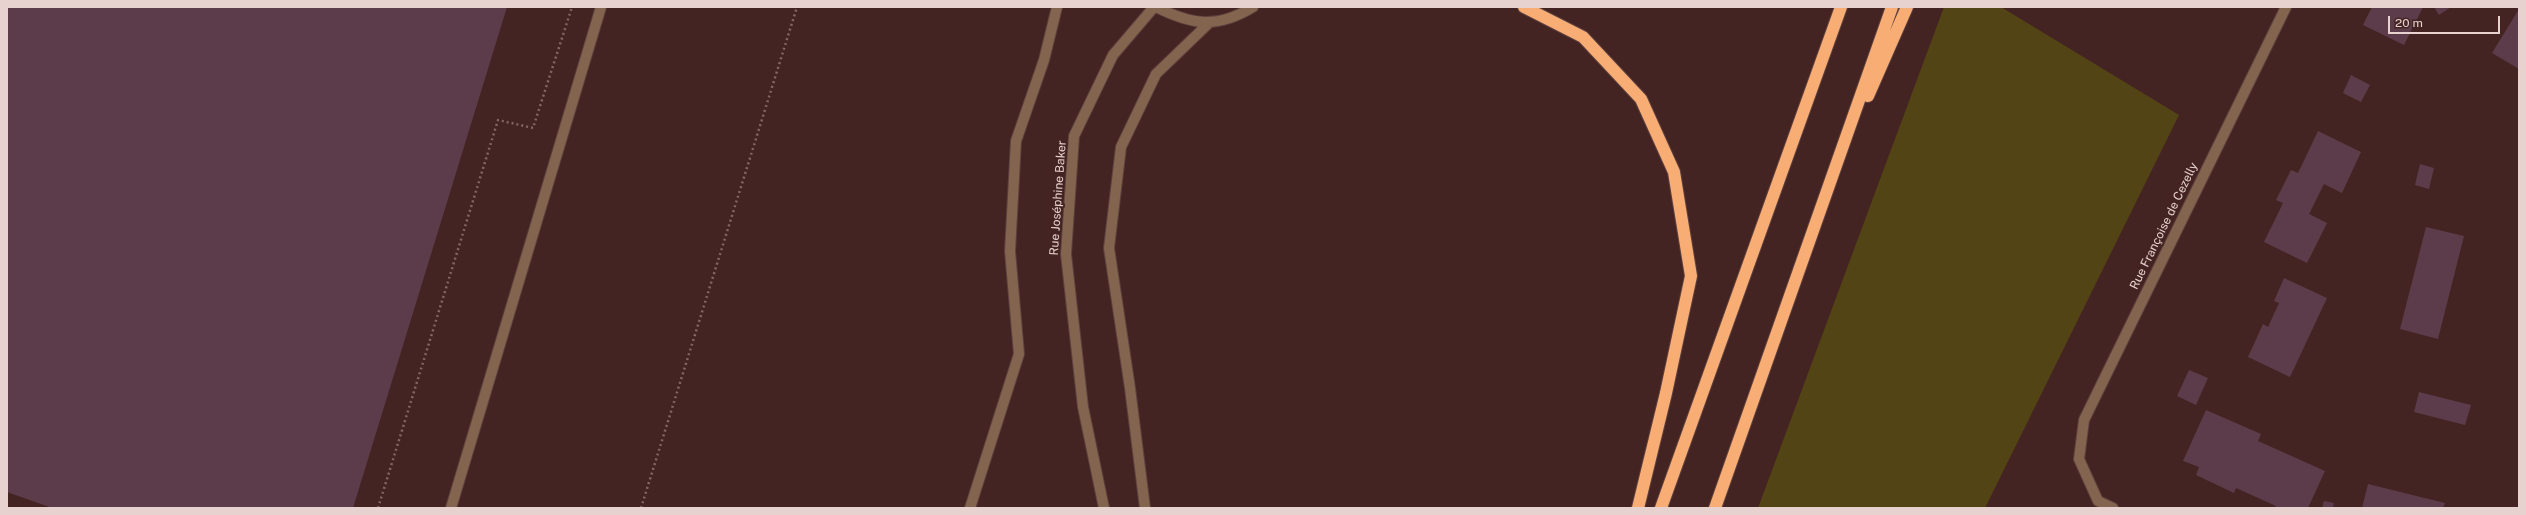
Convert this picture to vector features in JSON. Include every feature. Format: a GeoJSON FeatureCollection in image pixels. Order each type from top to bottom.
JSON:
{"type":"FeatureCollection","features":[{"type":"Feature","properties":{"kind":"highway"},"geometry":{"type":"LineString","coordinates":[[1524,7],[1583,37],[1641,99],[1674,172],[1691,276],[1666,393],[1638,508]]}},
{"type":"Feature","properties":{"kind":"highway"},"geometry":{"type":"LineString","coordinates":[[1661,508],[1841,7]]}},
{"type":"Feature","properties":{"kind":"highway"},"geometry":{"type":"LineString","coordinates":[[1715,508],[1892,7]]}},
{"type":"Feature","properties":{"kind":"highway"},"geometry":{"type":"LineString","coordinates":[[1824,196],[1907,7]]}},
{"type":"Feature","properties":{"kind":"street"},"geometry":{"type":"LineString","coordinates":[[451,508],[601,7]]}},
{"type":"Feature","properties":{"kind":"street"},"geometry":{"type":"LineString","coordinates":[[970,508],[1018,354],[1010,251],[1016,141],[1044,60],[1057,7]]}},
{"type":"Feature","properties":{"kind":"street"},"geometry":{"type":"LineString","coordinates":[[1155,7],[1180,19],[1209,23],[1237,17],[1254,7]]}},
{"type":"Feature","properties":{"kind":"street","name":"Rue Joséphine Baker"},"geometry":{"type":"LineString","coordinates":[[1104,508],[1083,407],[1066,254],[1074,136],[1113,55],[1155,7]]}},
{"type":"Feature","properties":{"kind":"street","name":"Rue Françoise de Cezelly"},"geometry":{"type":"LineString","coordinates":[[2113,508],[2098,500],[2079,459],[2084,420],[2286,7]]}},
{"type":"Feature","properties":{"kind":"street"},"geometry":{"type":"LineString","coordinates":[[1145,508],[1109,248],[1121,147],[1156,74],[1209,23]]}},
{"type":"Feature","properties":{"kind":"path"},"geometry":{"type":"LineString","coordinates":[[378,508],[498,120],[533,128],[572,7]]}},
{"type":"Feature","properties":{"kind":"path"},"geometry":{"type":"LineString","coordinates":[[641,508],[797,7]]}},
{"type":"Feature","properties":{"kind":"shaded area"},"geometry":{"type":"Polygon","coordinates":[[[1944,7],[2001,7],[2179,115],[1985,508],[1758,508],[1944,7]]]}},
{"type":"Feature","properties":{"kind":"building"},"geometry":{"type":"Polygon","coordinates":[[[7,7],[507,7],[353,508],[52,508],[7,492],[7,7]]]}},
{"type":"Feature","properties":{"kind":"building"},"geometry":{"type":"Polygon","coordinates":[[[2372,7],[2423,7],[2404,45],[2363,25],[2372,7]]]}},
{"type":"Feature","properties":{"kind":"building"},"geometry":{"type":"Polygon","coordinates":[[[2434,7],[2451,7],[2439,15],[2434,7]]]}},
{"type":"Feature","properties":{"kind":"building"},"geometry":{"type":"Polygon","coordinates":[[[2519,9],[2519,69],[2492,53],[2519,9]]]}},
{"type":"Feature","properties":{"kind":"building"},"geometry":{"type":"Polygon","coordinates":[[[2351,75],[2370,85],[2361,102],[2343,93],[2351,75]]]}},
{"type":"Feature","properties":{"kind":"building"},"geometry":{"type":"Polygon","coordinates":[[[2318,131],[2361,152],[2342,193],[2324,184],[2309,214],[2327,223],[2307,263],[2264,242],[2283,203],[2276,200],[2291,170],[2298,173],[2318,131]]]}},
{"type":"Feature","properties":{"kind":"building"},"geometry":{"type":"Polygon","coordinates":[[[2420,164],[2434,168],[2429,189],[2415,185],[2420,164]]]}},
{"type":"Feature","properties":{"kind":"building"},"geometry":{"type":"Polygon","coordinates":[[[2426,227],[2464,236],[2438,339],[2400,329],[2426,227]]]}},
{"type":"Feature","properties":{"kind":"building"},"geometry":{"type":"Polygon","coordinates":[[[2284,278],[2327,298],[2290,377],[2248,357],[2263,324],[2268,327],[2279,303],[2274,301],[2284,278]]]}},
{"type":"Feature","properties":{"kind":"building"},"geometry":{"type":"Polygon","coordinates":[[[2189,370],[2208,378],[2196,405],[2177,396],[2189,370]]]}},
{"type":"Feature","properties":{"kind":"building"},"geometry":{"type":"Polygon","coordinates":[[[2419,392],[2471,405],[2465,425],[2414,412],[2419,392]]]}},
{"type":"Feature","properties":{"kind":"building"},"geometry":{"type":"Polygon","coordinates":[[[2206,410],[2261,434],[2258,441],[2325,471],[2308,508],[2275,508],[2276,506],[2236,488],[2234,493],[2196,475],[2199,467],[2183,461],[2206,410]]]}},
{"type":"Feature","properties":{"kind":"building"},"geometry":{"type":"Polygon","coordinates":[[[2368,484],[2445,503],[2443,508],[2362,508],[2368,484]]]}},
{"type":"Feature","properties":{"kind":"building"},"geometry":{"type":"Polygon","coordinates":[[[2324,501],[2334,503],[2333,508],[2322,508],[2324,501]]]}}]}
